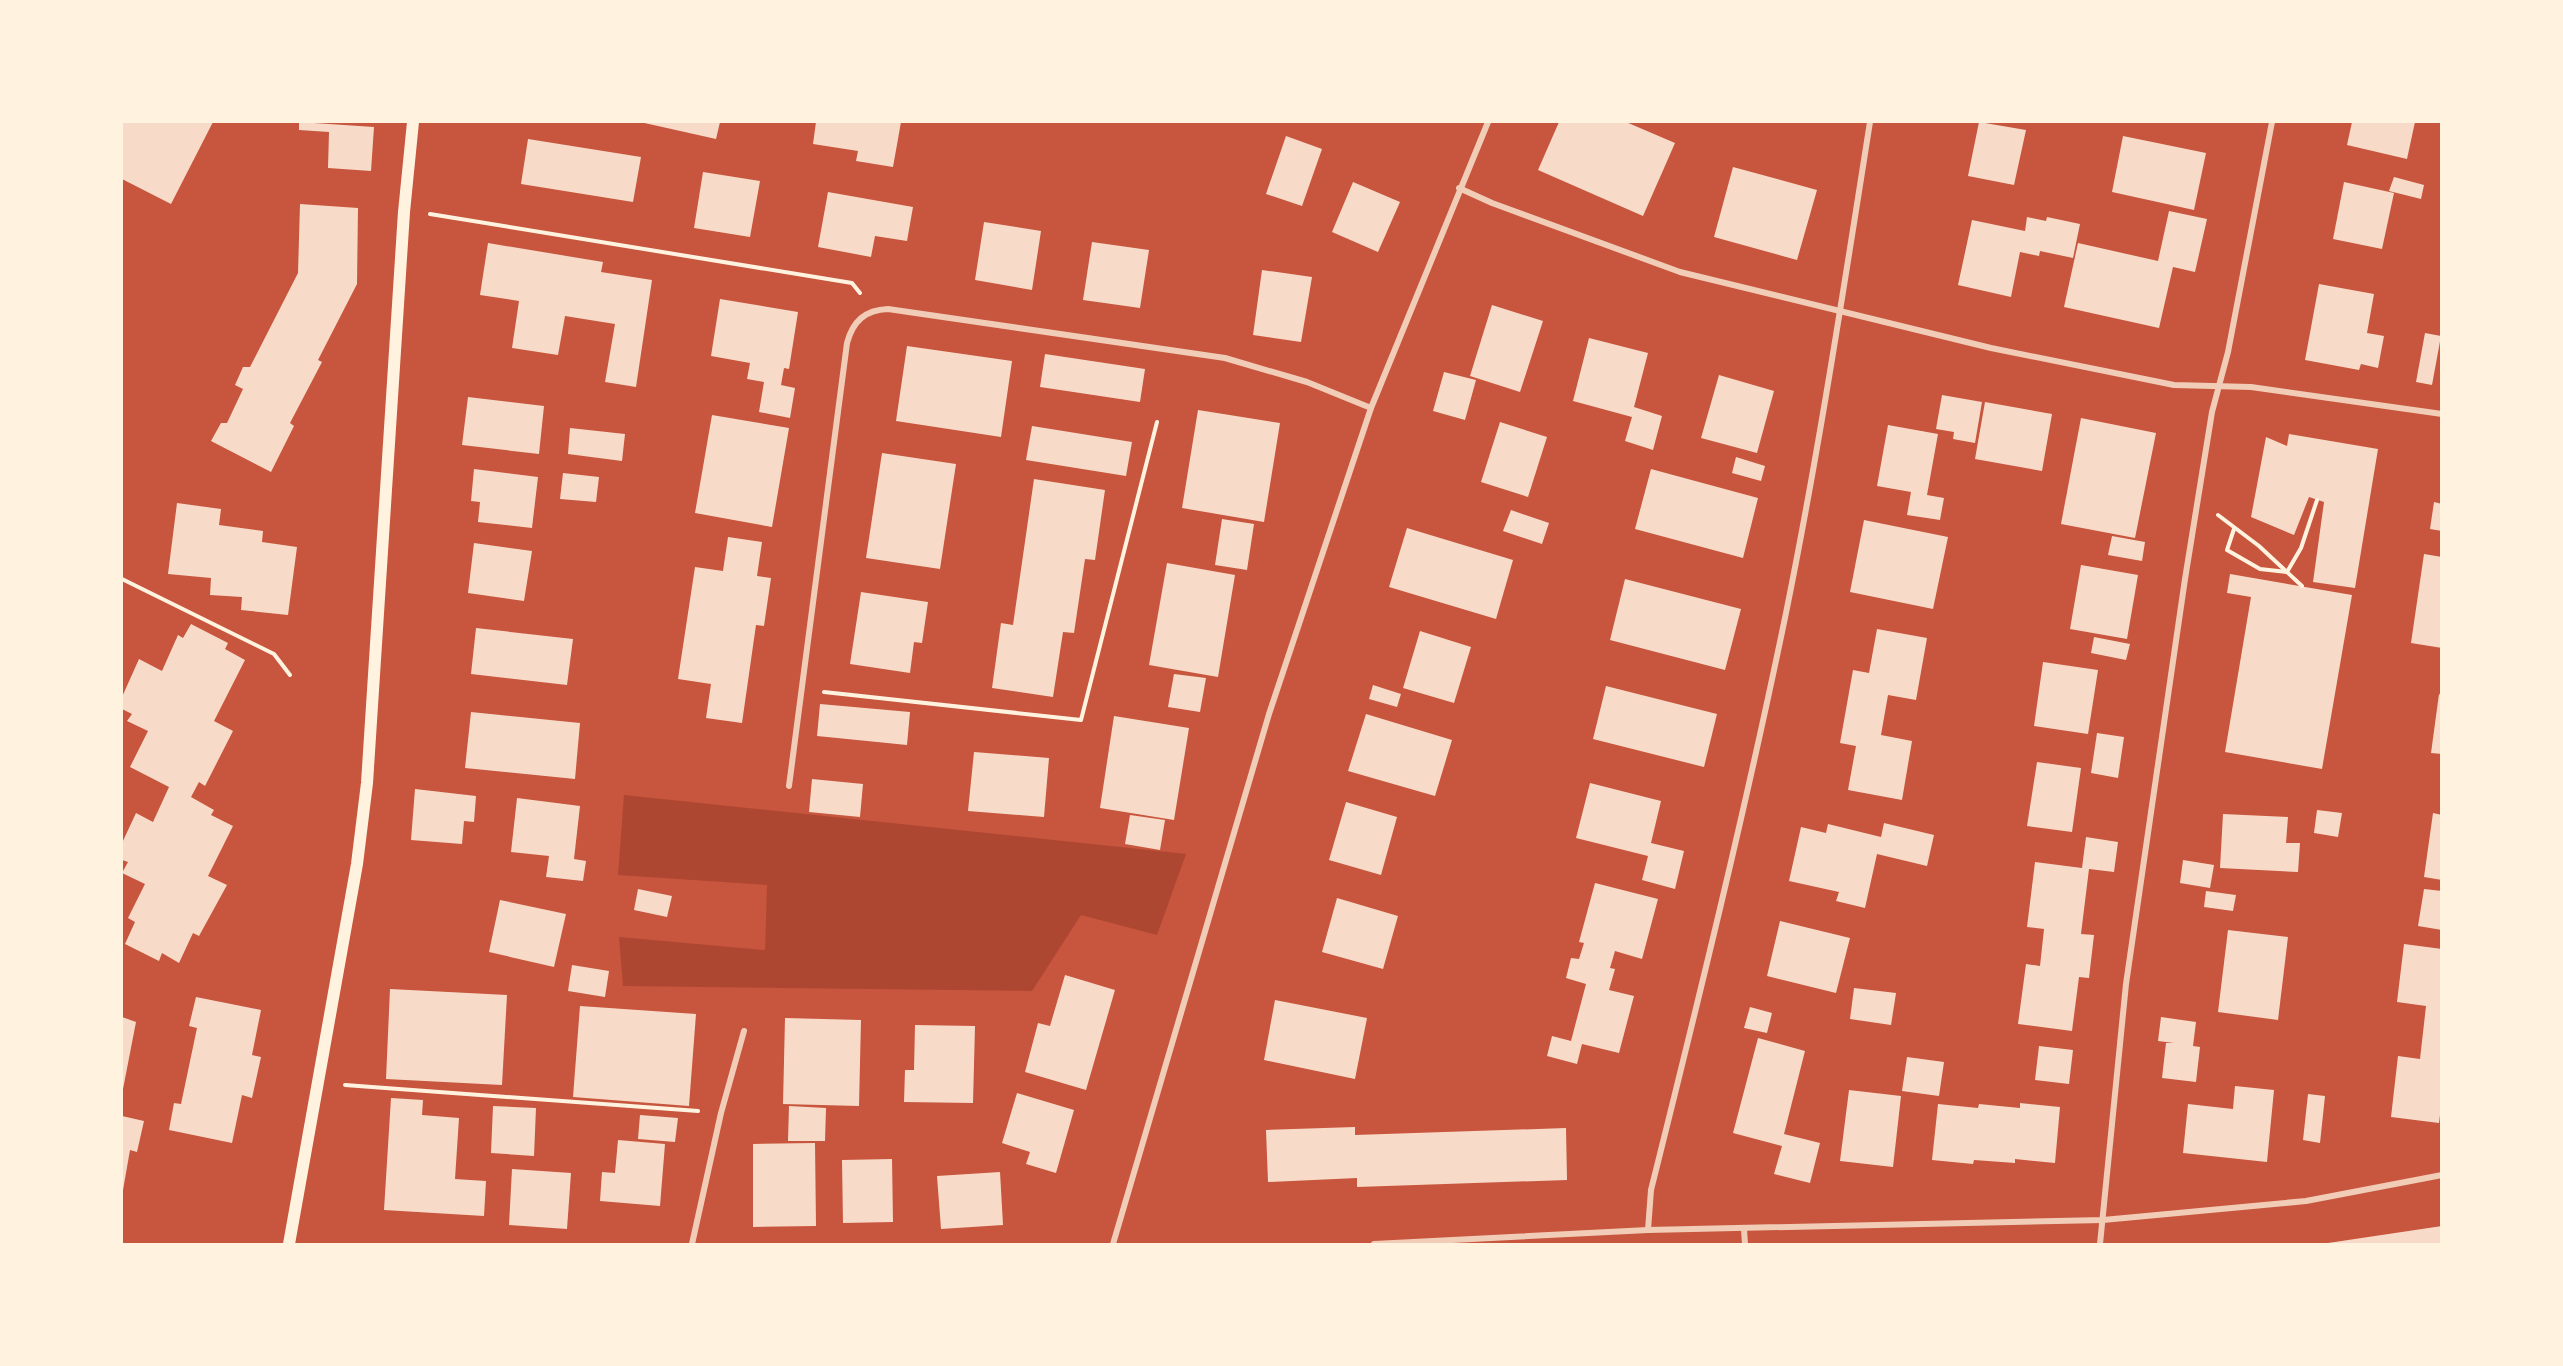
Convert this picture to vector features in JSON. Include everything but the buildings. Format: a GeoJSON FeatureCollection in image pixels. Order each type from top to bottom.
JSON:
{"type":"FeatureCollection","features":[{"type":"Feature","properties":{"kind":"main road"},"geometry":{"type":"LineString","coordinates":[[289,1245],[357,864],[367,783],[403,222],[413,122]]}},
{"type":"Feature","properties":{"kind":"street"},"geometry":{"type":"LineString","coordinates":[[1113,1245],[1269,714],[1371,408],[1459,188],[1488,122]]}},
{"type":"Feature","properties":{"kind":"street"},"geometry":{"type":"LineString","coordinates":[[1648,1230],[1651,1190],[1723,903],[1786,612],[1840,313],[1870,122]]}},
{"type":"Feature","properties":{"kind":"street"},"geometry":{"type":"LineString","coordinates":[[2100,1245],[2133,938],[2185,579],[2218,387],[2228,352],[2272,122]]}},
{"type":"Feature","properties":{"kind":"street"},"geometry":{"type":"LineString","coordinates":[[1459,188],[1492,203],[1680,272],[1840,313],[2174,385],[2251,387],[2442,414]]}},
{"type":"Feature","properties":{"kind":"street"},"geometry":{"type":"LineString","coordinates":[[789,786],[799,690],[847,343],[851,328],[859,319],[873,310],[888,309],[1225,358],[1307,382],[1371,408]]}},
{"type":"Feature","properties":{"kind":"street"},"geometry":{"type":"LineString","coordinates":[[692,1245],[721,1113],[744,1031]]}},
{"type":"Feature","properties":{"kind":"street"},"geometry":{"type":"LineString","coordinates":[[1374,1245],[1648,1230],[2103,1220],[2307,1201],[2442,1176]]}},
{"type":"Feature","properties":{"kind":"street"},"geometry":{"type":"LineString","coordinates":[[1744,1229],[1745,1245]]}},
{"type":"Feature","properties":{"kind":"path"},"geometry":{"type":"LineString","coordinates":[[430,214],[852,283],[873,310]]}},
{"type":"Feature","properties":{"kind":"path"},"geometry":{"type":"LineString","coordinates":[[799,690],[1081,720],[1157,422]]}},
{"type":"Feature","properties":{"kind":"path"},"geometry":{"type":"LineString","coordinates":[[2287,572],[2301,548],[2317,500]]}},
{"type":"Feature","properties":{"kind":"path"},"geometry":{"type":"LineString","coordinates":[[2287,572],[2260,569],[2227,550],[2234,529],[2259,546],[2287,572],[2302,586]]}},
{"type":"Feature","properties":{"kind":"path"},"geometry":{"type":"LineString","coordinates":[[122,579],[274,654],[290,675]]}},
{"type":"Feature","properties":{"kind":"path"},"geometry":{"type":"LineString","coordinates":[[345,1085],[721,1113]]}},
{"type":"Feature","properties":{"kind":"shaded area"},"geometry":{"type":"Polygon","coordinates":[[[624,795],[1186,854],[1157,935],[1081,915],[1032,991],[623,986],[619,937],[765,950],[767,885],[618,875],[624,795]]]}}]}
